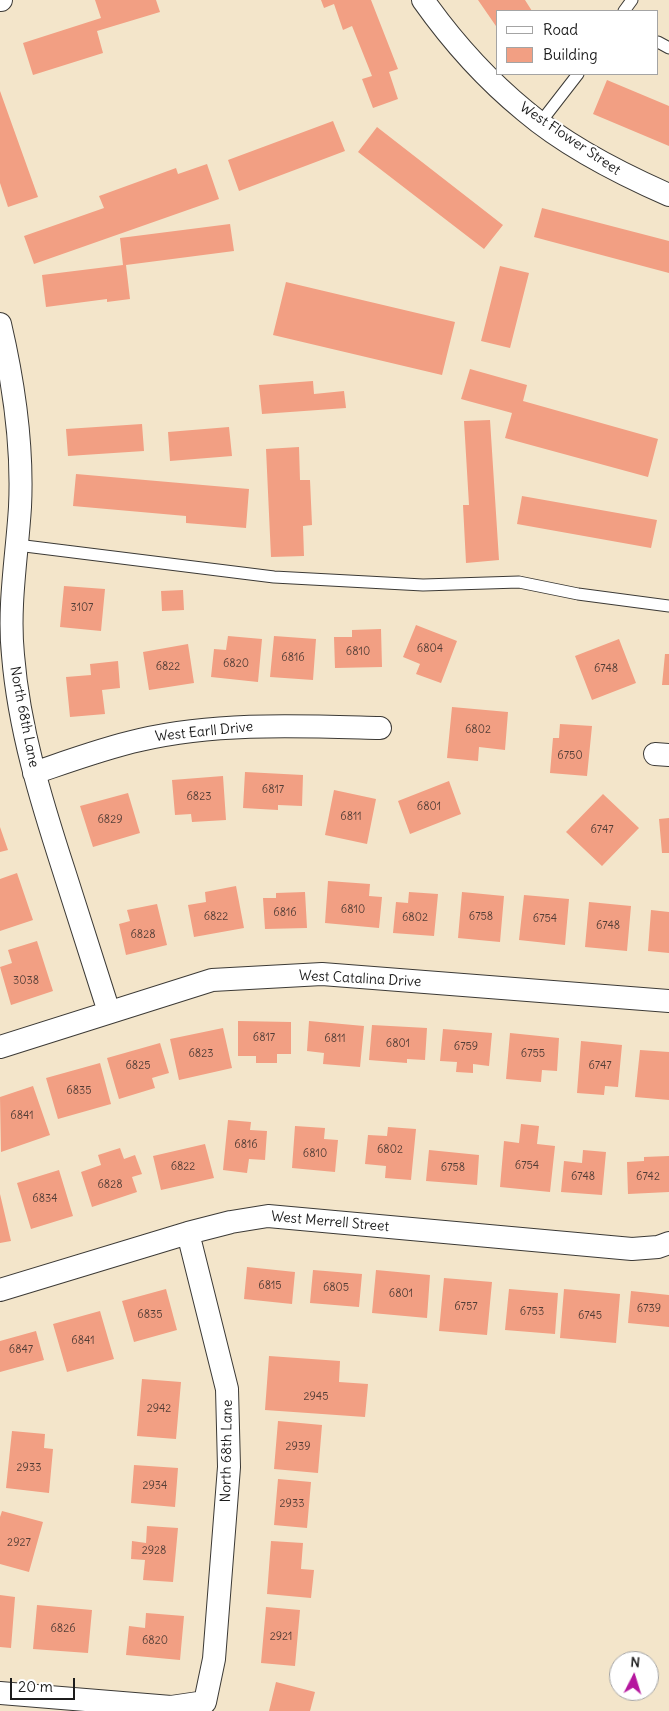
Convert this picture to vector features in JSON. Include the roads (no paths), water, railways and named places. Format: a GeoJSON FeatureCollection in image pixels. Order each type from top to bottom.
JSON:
{"type":"FeatureCollection","features":[{"type":"Feature","properties":{"kind":"street","name":"West Flower Street"},"geometry":{"type":"LineString","coordinates":[[422,0],[446,33],[526,113],[624,175],[669,195]]}},
{"type":"Feature","properties":{"kind":"street","name":"North 68th Lane"},"geometry":{"type":"LineString","coordinates":[[0,324],[16,403],[20,476],[12,625],[12,653],[20,712],[46,817],[109,1012]]}},
{"type":"Feature","properties":{"kind":"street","name":"West Earll Drive"},"geometry":{"type":"LineString","coordinates":[[34,773],[100,750],[133,742],[217,728],[310,726],[380,728]]}},
{"type":"Feature","properties":{"kind":"street","name":"West Catalina Drive"},"geometry":{"type":"LineString","coordinates":[[0,1047],[212,980],[322,974],[669,1001]]}},
{"type":"Feature","properties":{"kind":"street","name":"West Merrell Street"},"geometry":{"type":"LineString","coordinates":[[0,1290],[188,1233],[231,1222],[268,1216],[632,1249],[669,1243]]}},
{"type":"Feature","properties":{"kind":"street","name":"North 68th Lane"},"geometry":{"type":"LineString","coordinates":[[0,1693],[171,1707],[205,1702],[214,1659],[229,1468],[227,1389],[188,1233]]}},
{"type":"Feature","properties":{"kind":"lane"},"geometry":{"type":"LineString","coordinates":[[540,122],[577,75]]}},
{"type":"Feature","properties":{"kind":"lane"},"geometry":{"type":"LineString","coordinates":[[17,545],[274,577],[423,585],[519,582],[578,594],[669,606]]}}]}
